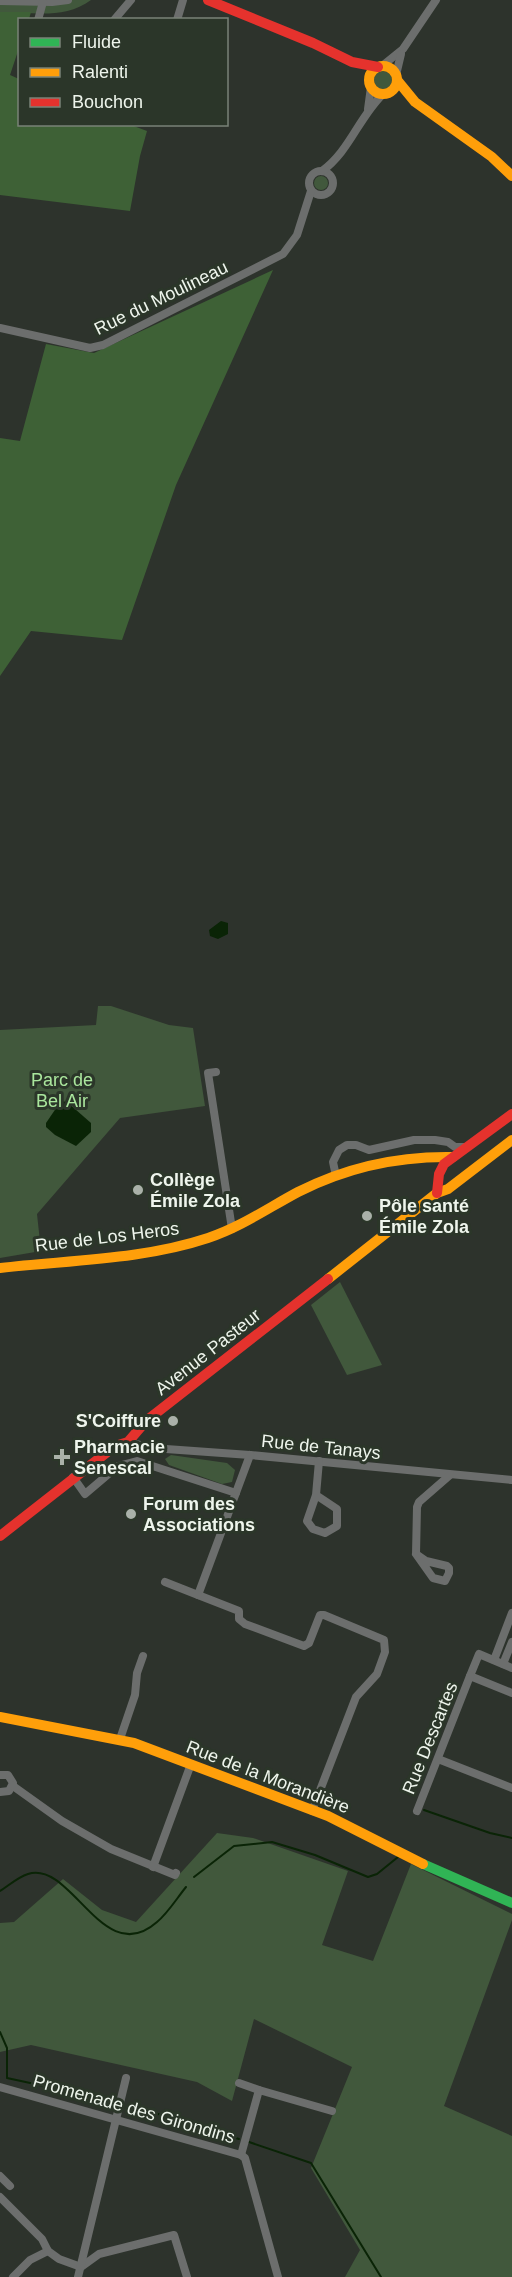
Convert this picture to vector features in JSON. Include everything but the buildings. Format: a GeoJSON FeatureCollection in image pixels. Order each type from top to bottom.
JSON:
{"type":"FeatureCollection","features":[{"type":"Feature","properties":{"kind":"street"},"geometry":{"type":"LineString","coordinates":[[0,1],[68,0]]}},
{"type":"Feature","properties":{"kind":"street"},"geometry":{"type":"LineString","coordinates":[[116,18],[131,0]]}},
{"type":"Feature","properties":{"kind":"street"},"geometry":{"type":"LineString","coordinates":[[178,18],[183,0]]}},
{"type":"Feature","properties":{"kind":"street"},"geometry":{"type":"LineString","coordinates":[[208,0],[315,44],[348,61],[365,67],[391,68],[415,102],[492,157],[512,176]]}},
{"type":"Feature","properties":{"kind":"street"},"geometry":{"type":"LineString","coordinates":[[367,113],[371,74],[403,50],[436,0]]}},
{"type":"Feature","properties":{"kind":"street"},"geometry":{"type":"LineString","coordinates":[[39,18],[44,2]]}},
{"type":"Feature","properties":{"kind":"street"},"geometry":{"type":"LineString","coordinates":[[336,159],[332,190],[321,196],[311,190],[309,183],[312,176],[336,159],[367,113],[385,94],[395,88],[403,50]]}},
{"type":"Feature","properties":{"kind":"street"},"geometry":{"type":"LineString","coordinates":[[348,61],[362,73],[370,85],[385,94],[415,102]]}},
{"type":"Feature","properties":{"kind":"street"},"geometry":{"type":"LineString","coordinates":[[322,171],[332,178]]}},
{"type":"Feature","properties":{"kind":"street","name":"Rue du Moulineau"},"geometry":{"type":"LineString","coordinates":[[0,328],[90,348],[103,345],[283,254],[297,235],[311,190]]}},
{"type":"Feature","properties":{"kind":"street","name":"Rue du Moulineau"},"geometry":{"type":"LineString","coordinates":[[306,212],[321,196]]}},
{"type":"Feature","properties":{"kind":"street"},"geometry":{"type":"LineString","coordinates":[[216,1072],[208,1073],[232,1229]]}},
{"type":"Feature","properties":{"kind":"street"},"geometry":{"type":"LineString","coordinates":[[437,1193],[441,1169],[453,1157],[512,1114]]}},
{"type":"Feature","properties":{"kind":"street"},"geometry":{"type":"LineString","coordinates":[[336,1176],[333,1162],[339,1150],[347,1145],[356,1145],[369,1150],[414,1140],[435,1140],[448,1142],[455,1147],[474,1149],[478,1156],[471,1170]]}},
{"type":"Feature","properties":{"kind":"street","name":"Avenue Pasteur"},"geometry":{"type":"LineString","coordinates":[[0,1536],[115,1446],[128,1442],[146,1421],[437,1193],[448,1189],[512,1140]]}},
{"type":"Feature","properties":{"kind":"street"},"geometry":{"type":"LineString","coordinates":[[423,1156],[430,1160],[439,1174]]}},
{"type":"Feature","properties":{"kind":"street","name":"Rue de Los Heros"},"geometry":{"type":"LineString","coordinates":[[0,1268],[153,1251],[209,1238],[232,1229],[309,1187],[336,1176],[392,1160],[423,1156],[453,1157]]}},
{"type":"Feature","properties":{"kind":"street","name":"Rue de Tanays"},"geometry":{"type":"LineString","coordinates":[[128,1442],[152,1448],[319,1461],[512,1480]]}},
{"type":"Feature","properties":{"kind":"street"},"geometry":{"type":"LineString","coordinates":[[198,1595],[250,1455]]}},
{"type":"Feature","properties":{"kind":"street"},"geometry":{"type":"LineString","coordinates":[[73,1477],[85,1494],[118,1466],[137,1461],[236,1493]]}},
{"type":"Feature","properties":{"kind":"street"},"geometry":{"type":"LineString","coordinates":[[316,1495],[337,1509],[337,1526],[325,1533],[313,1529],[306,1521],[316,1495],[319,1461]]}},
{"type":"Feature","properties":{"kind":"street"},"geometry":{"type":"LineString","coordinates":[[416,1554],[419,1502],[450,1475]]}},
{"type":"Feature","properties":{"kind":"street"},"geometry":{"type":"LineString","coordinates":[[165,1582],[239,1611],[239,1619],[245,1624],[304,1646],[309,1644],[320,1615],[384,1640],[385,1652],[377,1674],[356,1697],[312,1811]]}},
{"type":"Feature","properties":{"kind":"street"},"geometry":{"type":"LineString","coordinates":[[512,1613],[494,1660],[512,1668]]}},
{"type":"Feature","properties":{"kind":"street"},"geometry":{"type":"LineString","coordinates":[[503,1664],[512,1642]]}},
{"type":"Feature","properties":{"kind":"street","name":"Rue Descartes"},"geometry":{"type":"LineString","coordinates":[[417,1811],[479,1654],[494,1660]]}},
{"type":"Feature","properties":{"kind":"street"},"geometry":{"type":"LineString","coordinates":[[120,1739],[135,1695],[137,1673],[143,1656]]}},
{"type":"Feature","properties":{"kind":"street"},"geometry":{"type":"LineString","coordinates":[[470,1676],[512,1693]]}},
{"type":"Feature","properties":{"kind":"street","name":"Rue de la Morandière"},"geometry":{"type":"LineString","coordinates":[[0,1717],[120,1739],[191,1764],[328,1816],[446,1876],[512,1903]]}},
{"type":"Feature","properties":{"kind":"street"},"geometry":{"type":"LineString","coordinates":[[438,1759],[512,1788]]}},
{"type":"Feature","properties":{"kind":"street"},"geometry":{"type":"LineString","coordinates":[[153,1867],[191,1764]]}},
{"type":"Feature","properties":{"kind":"street"},"geometry":{"type":"LineString","coordinates":[[0,1773],[11,1777],[13,1786],[62,1821],[111,1849],[153,1867],[175,1875],[176,1873]]}},
{"type":"Feature","properties":{"kind":"street"},"geometry":{"type":"LineString","coordinates":[[0,1792],[6,1792],[13,1786]]}},
{"type":"Feature","properties":{"kind":"street"},"geometry":{"type":"LineString","coordinates":[[78,2277],[126,2078]]}},
{"type":"Feature","properties":{"kind":"street"},"geometry":{"type":"LineString","coordinates":[[239,2083],[332,2111]]}},
{"type":"Feature","properties":{"kind":"street","name":"Promenade des Girondins"},"geometry":{"type":"LineString","coordinates":[[0,2087],[242,2155],[245,2158],[278,2277]]}},
{"type":"Feature","properties":{"kind":"street"},"geometry":{"type":"LineString","coordinates":[[242,2155],[259,2090]]}},
{"type":"Feature","properties":{"kind":"street"},"geometry":{"type":"LineString","coordinates":[[0,2176],[10,2186]]}},
{"type":"Feature","properties":{"kind":"street"},"geometry":{"type":"LineString","coordinates":[[0,2197],[42,2239],[48,2251],[59,2259],[81,2266]]}},
{"type":"Feature","properties":{"kind":"street"},"geometry":{"type":"LineString","coordinates":[[81,2266],[99,2254],[174,2235],[188,2277]]}},
{"type":"Feature","properties":{"kind":"street"},"geometry":{"type":"LineString","coordinates":[[13,2277],[30,2260],[48,2251]]}},
{"type":"Feature","properties":{"kind":"green space"},"geometry":{"type":"Polygon","coordinates":[[[0,0],[91,0],[70,10],[47,14],[0,12],[0,0]]]}},
{"type":"Feature","properties":{"kind":"green space"},"geometry":{"type":"Polygon","coordinates":[[[383,71],[389,74],[392,80],[389,86],[383,89],[377,86],[374,80],[377,74],[383,71]]]}},
{"type":"Feature","properties":{"kind":"green space"},"geometry":{"type":"Polygon","coordinates":[[[318,176],[324,176],[328,183],[324,190],[318,190],[314,186],[314,180],[318,176]]]}},
{"type":"Feature","properties":{"kind":"green space","name":"Parc de Bel Air"},"geometry":{"type":"Polygon","coordinates":[[[98,1006],[111,1006],[169,1025],[193,1028],[205,1106],[120,1118],[37,1214],[41,1251],[0,1258],[0,1030],[96,1025],[98,1006]]]}},
{"type":"Feature","properties":{"kind":"green space"},"geometry":{"type":"Polygon","coordinates":[[[340,1282],[382,1365],[347,1375],[311,1305],[340,1282]]]}},
{"type":"Feature","properties":{"kind":"green space"},"geometry":{"type":"Polygon","coordinates":[[[171,1455],[227,1463],[235,1470],[232,1482],[222,1484],[169,1465],[165,1459],[171,1455]]]}},
{"type":"Feature","properties":{"kind":"green space"},"geometry":{"type":"Polygon","coordinates":[[[217,1833],[253,1838],[348,1871],[322,1945],[373,1961],[411,1864],[512,1914],[512,1920],[444,2106],[512,2136],[512,2277],[345,2277],[360,2250],[311,2168],[352,2067],[254,2019],[232,2101],[197,2082],[31,2045],[0,2052],[0,1923],[14,1922],[63,1879],[102,1910],[136,1922],[217,1833]]]}},
{"type":"Feature","properties":{"kind":"shaded area"},"geometry":{"type":"Polygon","coordinates":[[[0,12],[31,12],[29,18],[18,18],[18,51],[10,75],[18,79],[18,126],[134,126],[147,131],[130,211],[0,195],[0,12]]]}},
{"type":"Feature","properties":{"kind":"shaded area"},"geometry":{"type":"Polygon","coordinates":[[[273,270],[176,485],[122,640],[31,631],[0,676],[0,438],[20,441],[46,344],[94,353],[273,270]]]}},
{"type":"Feature","properties":{"kind":"shaded area"},"geometry":{"type":"Polygon","coordinates":[[[221,921],[228,923],[228,934],[218,939],[210,936],[209,930],[221,921]]]}},
{"type":"Feature","properties":{"kind":"shaded area"},"geometry":{"type":"Polygon","coordinates":[[[61,1101],[67,1102],[91,1123],[91,1132],[76,1146],[55,1135],[46,1127],[46,1123],[61,1101]]]}},
{"type":"Feature","properties":{"kind":"waterway"},"geometry":{"type":"LineString","coordinates":[[424,1810],[490,1833],[512,1838]]}},
{"type":"Feature","properties":{"kind":"waterway"},"geometry":{"type":"LineString","coordinates":[[194,1877],[234,1846],[272,1842],[315,1855],[368,1877],[377,1874],[398,1857]]}},
{"type":"Feature","properties":{"kind":"waterway"},"geometry":{"type":"LineString","coordinates":[[0,1891],[24,1875],[44,1874],[59,1882],[104,1924],[120,1933],[138,1933],[157,1922],[186,1887]]}},
{"type":"Feature","properties":{"kind":"waterway"},"geometry":{"type":"LineString","coordinates":[[0,2032],[7,2048],[7,2078],[109,2100]]}},
{"type":"Feature","properties":{"kind":"waterway"},"geometry":{"type":"LineString","coordinates":[[129,2105],[239,2139]]}},
{"type":"Feature","properties":{"kind":"waterway"},"geometry":{"type":"LineString","coordinates":[[249,2142],[311,2163],[381,2277]]}},
{"type":"Feature","properties":{"kind":"traffic: fast"},"geometry":{"type":"LineString","coordinates":[[423,1864],[512,1903]]}},
{"type":"Feature","properties":{"kind":"traffic: slow"},"geometry":{"type":"LineString","coordinates":[[383,66],[393,70],[397,80],[393,90],[383,94],[373,90],[369,80],[373,70],[383,66]]}},
{"type":"Feature","properties":{"kind":"traffic: slow"},"geometry":{"type":"LineString","coordinates":[[397,80],[415,102],[492,157],[512,176]]}},
{"type":"Feature","properties":{"kind":"traffic: slow"},"geometry":{"type":"LineString","coordinates":[[328,1279],[437,1193],[448,1189],[512,1140]]}},
{"type":"Feature","properties":{"kind":"traffic: slow"},"geometry":{"type":"LineString","coordinates":[[0,1268],[131,1255],[183,1245],[232,1228],[298,1192],[335,1176],[393,1161],[453,1157]]}},
{"type":"Feature","properties":{"kind":"traffic: slow"},"geometry":{"type":"LineString","coordinates":[[0,1717],[134,1743],[328,1816],[423,1864]]}},
{"type":"Feature","properties":{"kind":"traffic: jam"},"geometry":{"type":"LineString","coordinates":[[208,0],[313,43],[352,62],[378,67]]}},
{"type":"Feature","properties":{"kind":"traffic: jam"},"geometry":{"type":"LineString","coordinates":[[437,1193],[439,1174],[444,1164],[512,1114]]}},
{"type":"Feature","properties":{"kind":"traffic: jam"},"geometry":{"type":"LineString","coordinates":[[0,1536],[115,1446],[128,1442],[146,1421],[328,1279]]}},
{"type":"Feature","properties":{"kind":"place","name":"Collège Émile Zola"},"geometry":{"type":"Point","coordinates":[138,1190]}},
{"type":"Feature","properties":{"kind":"place","name":"Pôle santé Émile Zola"},"geometry":{"type":"Point","coordinates":[367,1216]}},
{"type":"Feature","properties":{"kind":"place","name":"S'Coiffure"},"geometry":{"type":"Point","coordinates":[173,1421]}},
{"type":"Feature","properties":{"kind":"place","name":"Pharmacie Senescal"},"geometry":{"type":"Point","coordinates":[62,1457]}},
{"type":"Feature","properties":{"kind":"place","name":"Forum des Associations"},"geometry":{"type":"Point","coordinates":[131,1514]}}]}
